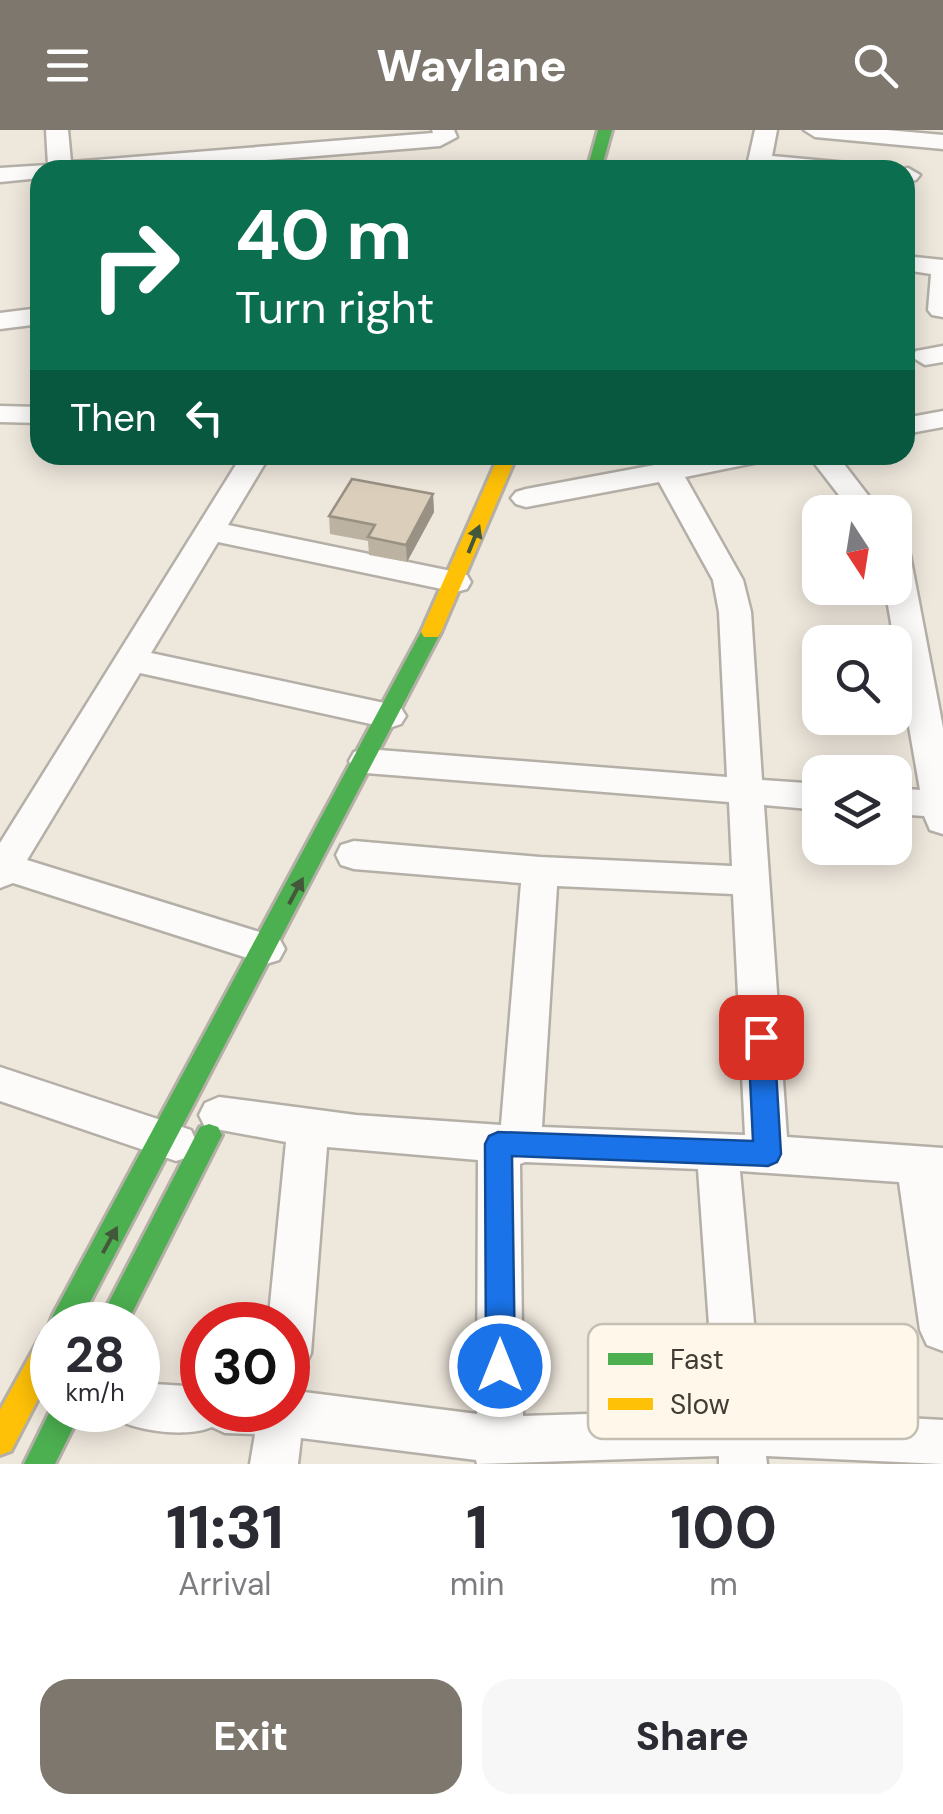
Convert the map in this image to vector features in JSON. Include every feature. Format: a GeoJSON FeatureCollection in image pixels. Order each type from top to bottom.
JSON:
{"type":"FeatureCollection","features":[{"type":"Feature","properties":{"kind":"highway"},"geometry":{"type":"LineString","coordinates":[[597,160],[605,130]]}},
{"type":"Feature","properties":{"kind":"highway"},"geometry":{"type":"LineString","coordinates":[[122,1302],[203,1126],[266,949],[392,762],[390,716],[456,582],[504,465]]}},
{"type":"Feature","properties":{"kind":"highway"},"geometry":{"type":"LineString","coordinates":[[523,506],[537,469]]}},
{"type":"Feature","properties":{"kind":"highway"},"geometry":{"type":"LineString","coordinates":[[79,1302],[203,1126]]}},
{"type":"Feature","properties":{"kind":"highway"},"geometry":{"type":"LineString","coordinates":[[39,1464],[56,1432]]}},
{"type":"Feature","properties":{"kind":"street"},"geometry":{"type":"LineString","coordinates":[[57,130],[58,160]]}},
{"type":"Feature","properties":{"kind":"street"},"geometry":{"type":"LineString","coordinates":[[124,160],[255,140],[440,139],[446,136],[442,130]]}},
{"type":"Feature","properties":{"kind":"street"},"geometry":{"type":"LineString","coordinates":[[760,160],[766,130]]}},
{"type":"Feature","properties":{"kind":"street"},"geometry":{"type":"LineString","coordinates":[[815,130],[943,142]]}},
{"type":"Feature","properties":{"kind":"street"},"geometry":{"type":"LineString","coordinates":[[0,175],[30,173]]}},
{"type":"Feature","properties":{"kind":"street"},"geometry":{"type":"LineString","coordinates":[[915,266],[943,272],[941,310]]}},
{"type":"Feature","properties":{"kind":"street"},"geometry":{"type":"LineString","coordinates":[[0,320],[30,317]]}},
{"type":"Feature","properties":{"kind":"street"},"geometry":{"type":"LineString","coordinates":[[0,414],[30,416]]}},
{"type":"Feature","properties":{"kind":"street"},"geometry":{"type":"LineString","coordinates":[[915,424],[943,419]]}},
{"type":"Feature","properties":{"kind":"street"},"geometry":{"type":"LineString","coordinates":[[250,465],[2,868],[266,949]]}},
{"type":"Feature","properties":{"kind":"street"},"geometry":{"type":"LineString","coordinates":[[523,506],[703,465]]}},
{"type":"Feature","properties":{"kind":"street"},"geometry":{"type":"LineString","coordinates":[[830,465],[854,495]]}},
{"type":"Feature","properties":{"kind":"street"},"geometry":{"type":"LineString","coordinates":[[668,472],[733,595],[768,1154]]}},
{"type":"Feature","properties":{"kind":"street"},"geometry":{"type":"LineString","coordinates":[[210,531],[456,582]]}},
{"type":"Feature","properties":{"kind":"street"},"geometry":{"type":"LineString","coordinates":[[909,605],[932,690],[942,809],[912,804]]}},
{"type":"Feature","properties":{"kind":"street"},"geometry":{"type":"LineString","coordinates":[[131,660],[390,716]]}},
{"type":"Feature","properties":{"kind":"street"},"geometry":{"type":"LineString","coordinates":[[392,762],[802,796]]}},
{"type":"Feature","properties":{"kind":"street"},"geometry":{"type":"LineString","coordinates":[[353,855],[540,871],[753,880]]}},
{"type":"Feature","properties":{"kind":"street"},"geometry":{"type":"LineString","coordinates":[[500,1452],[509,1145],[540,871]]}},
{"type":"Feature","properties":{"kind":"street"},"geometry":{"type":"LineString","coordinates":[[0,1084],[203,1126],[930,1165],[943,1330]]}},
{"type":"Feature","properties":{"kind":"street"},"geometry":{"type":"LineString","coordinates":[[293,1302],[308,1130]]}},
{"type":"Feature","properties":{"kind":"street"},"geometry":{"type":"LineString","coordinates":[[718,1154],[732,1324]]}},
{"type":"Feature","properties":{"kind":"street"},"geometry":{"type":"LineString","coordinates":[[310,1416],[500,1452],[943,1443]]}},
{"type":"Feature","properties":{"kind":"street"},"geometry":{"type":"LineString","coordinates":[[274,1464],[279,1432]]}},
{"type":"Feature","properties":{"kind":"building"},"geometry":{"type":"Polygon","coordinates":[[[352,479],[433,494],[406,545],[368,537],[375,525],[329,516],[352,479]]]}},
{"type":"Feature","properties":{"kind":"traffic: fast"},"geometry":{"type":"LineString","coordinates":[[597,160],[605,130]]}},
{"type":"Feature","properties":{"kind":"traffic: fast"},"geometry":{"type":"LineString","coordinates":[[75,1302],[431,632]]}},
{"type":"Feature","properties":{"kind":"traffic: fast"},"geometry":{"type":"LineString","coordinates":[[123,1302],[209,1135]]}},
{"type":"Feature","properties":{"kind":"traffic: fast"},"geometry":{"type":"LineString","coordinates":[[39,1464],[56,1432]]}},
{"type":"Feature","properties":{"kind":"traffic: slow"},"geometry":{"type":"LineString","coordinates":[[431,632],[504,465]]}},
{"type":"Feature","properties":{"kind":"traffic: slow"},"geometry":{"type":"LineString","coordinates":[[0,1440],[30,1385]]}},
{"type":"Feature","properties":{"kind":"route"},"geometry":{"type":"LineString","coordinates":[[500,1366],[498,1144],[768,1154],[761,1037]]}}]}
